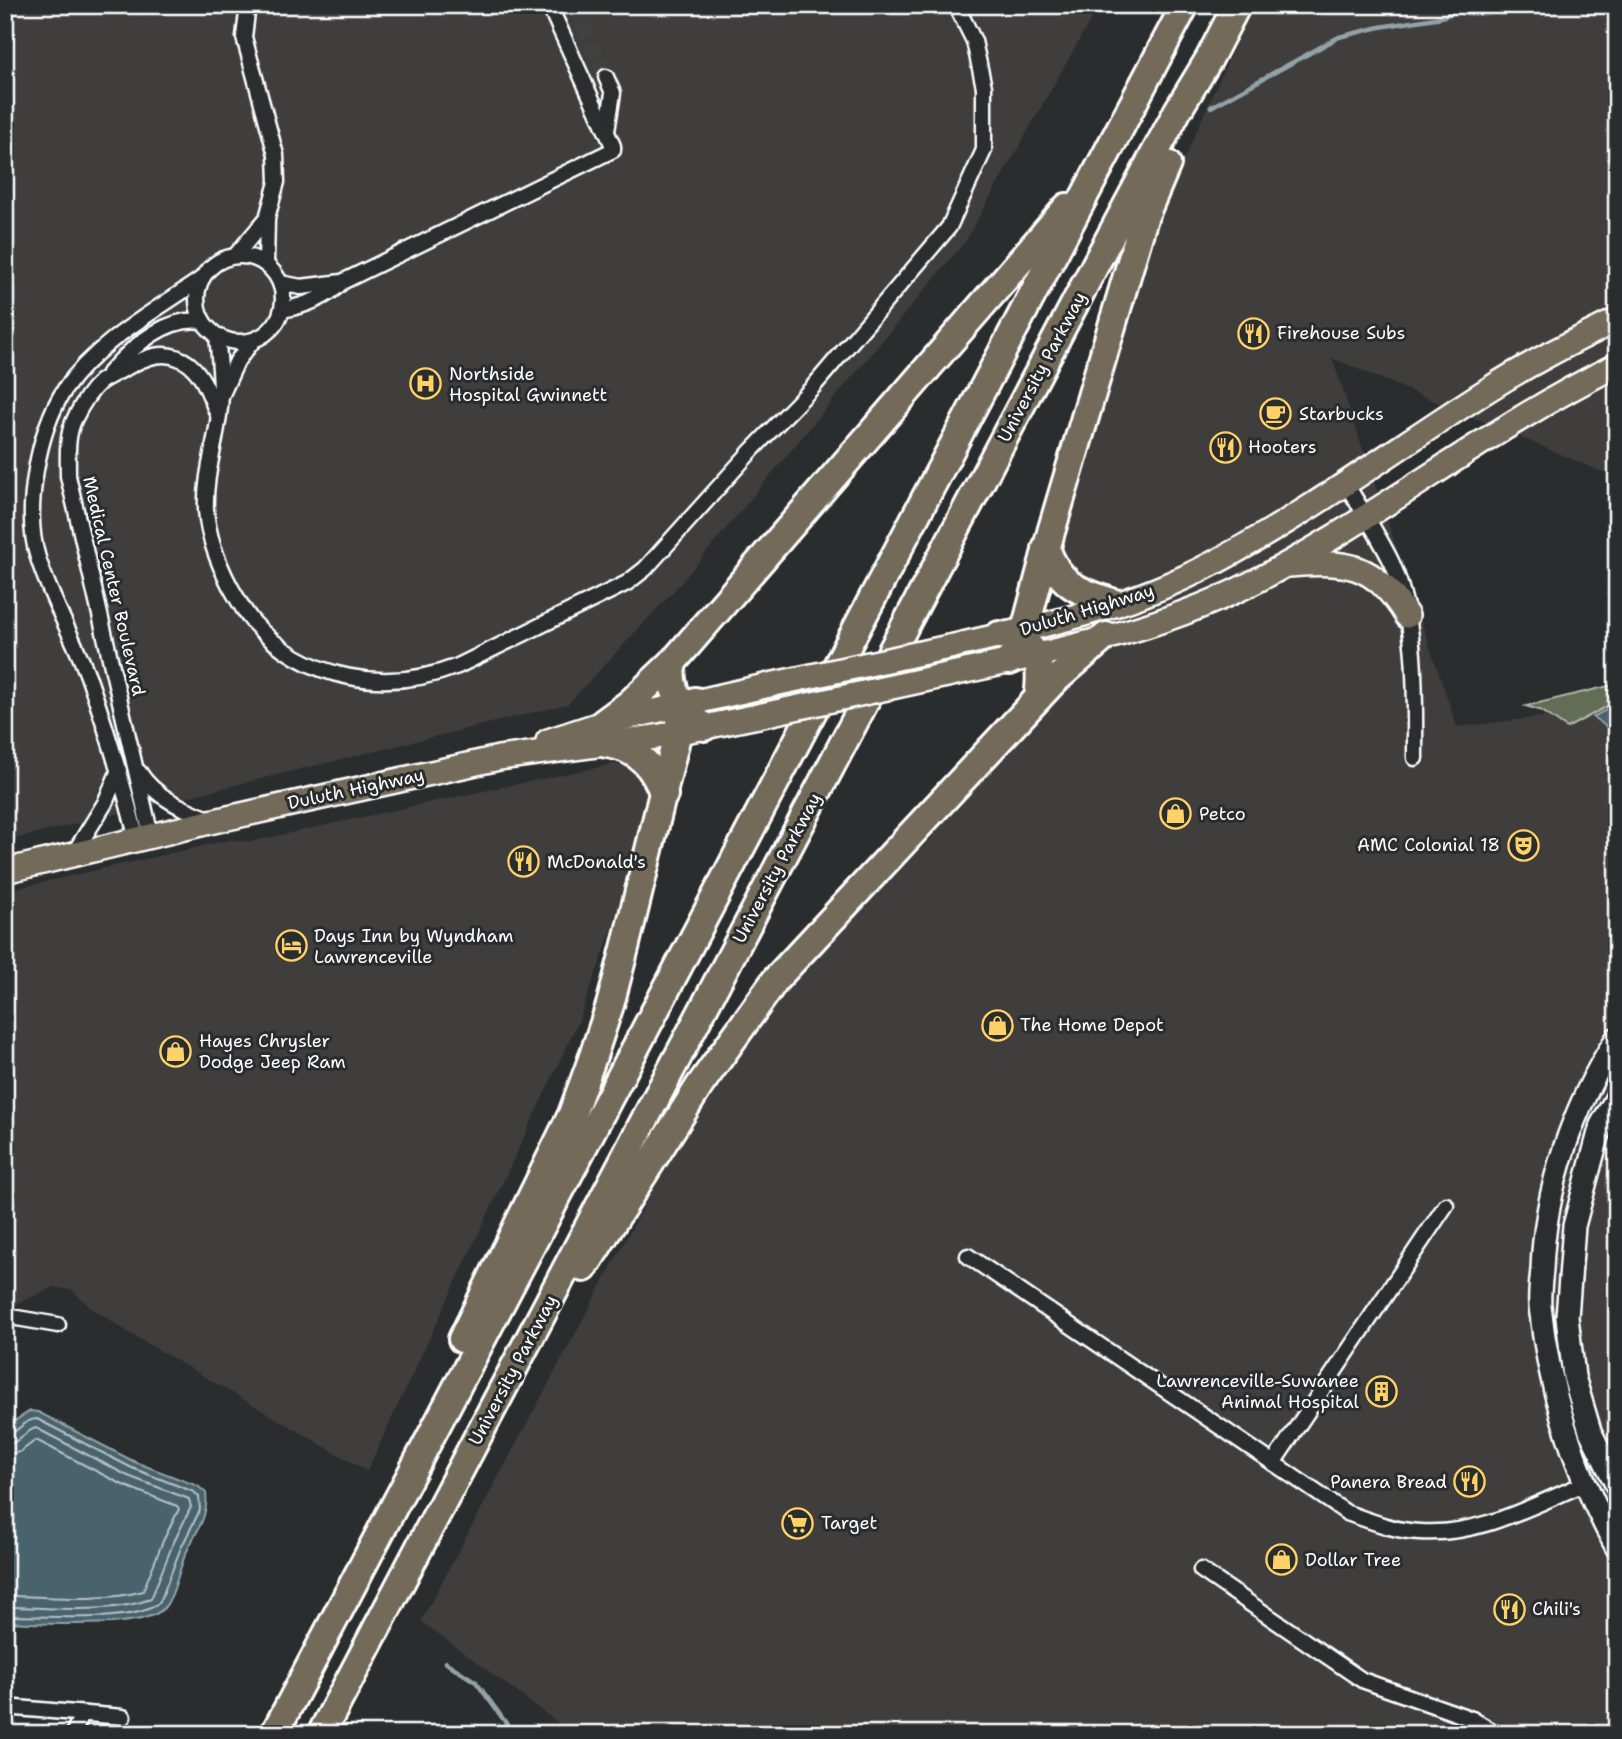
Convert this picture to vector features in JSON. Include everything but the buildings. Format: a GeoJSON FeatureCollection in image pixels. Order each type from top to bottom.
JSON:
{"type":"FeatureCollection","features":[{"type":"Feature","properties":{"kind":"highway"},"geometry":{"type":"LineString","coordinates":[[274,1734],[1185,5]]}},
{"type":"Feature","properties":{"kind":"highway","name":"University Parkway"},"geometry":{"type":"LineString","coordinates":[[321,1734],[1108,240],[1237,5]]}},
{"type":"Feature","properties":{"kind":"highway"},"geometry":{"type":"LineString","coordinates":[[1038,698],[1041,676],[1018,644],[1144,218],[1189,115],[1209,59]]}},
{"type":"Feature","properties":{"kind":"highway"},"geometry":{"type":"LineString","coordinates":[[664,795],[654,772],[640,756],[605,733],[630,703],[673,662],[1100,168]]}},
{"type":"Feature","properties":{"kind":"highway"},"geometry":{"type":"LineString","coordinates":[[1046,548],[1063,580],[1084,593],[1115,603]]}},
{"type":"Feature","properties":{"kind":"highway"},"geometry":{"type":"LineString","coordinates":[[513,1370],[561,1304],[700,1085],[776,979],[1038,698],[1065,670],[1106,636]]}},
{"type":"Feature","properties":{"kind":"highway"},"geometry":{"type":"LineString","coordinates":[[406,1482],[420,1432],[442,1379],[572,1114],[610,1005],[664,795],[689,715],[670,678],[673,662]]}},
{"type":"Feature","properties":{"kind":"main road","name":"Duluth Highway"},"geometry":{"type":"LineString","coordinates":[[689,715],[758,716],[933,678],[1198,571],[1346,484],[1488,390],[1549,354],[1617,320]]}},
{"type":"Feature","properties":{"kind":"main road","name":"Duluth Highway"},"geometry":{"type":"LineString","coordinates":[[5,871],[214,821],[689,715],[774,684],[949,647],[1106,636],[1154,623],[1208,603],[1282,566],[1534,409],[1617,365]]}},
{"type":"Feature","properties":{"kind":"main road"},"geometry":{"type":"LineString","coordinates":[[1282,566],[1323,563],[1356,566],[1375,577],[1407,615]]}},
{"type":"Feature","properties":{"kind":"main road"},"geometry":{"type":"LineString","coordinates":[[1617,1038],[1583,1104],[1560,1160],[1543,1243],[1540,1304],[1562,1421],[1584,1484],[1617,1548]]}},
{"type":"Feature","properties":{"kind":"main road"},"geometry":{"type":"LineString","coordinates":[[1617,1097],[1601,1125],[1574,1226],[1567,1317],[1574,1377],[1586,1419],[1617,1486]]}},
{"type":"Feature","properties":{"kind":"street"},"geometry":{"type":"LineString","coordinates":[[248,5],[244,37],[276,155],[277,182],[267,218],[266,265]]}},
{"type":"Feature","properties":{"kind":"street"},"geometry":{"type":"LineString","coordinates":[[280,283],[301,287],[342,282],[613,150],[549,5]]}},
{"type":"Feature","properties":{"kind":"street"},"geometry":{"type":"LineString","coordinates":[[216,336],[221,395],[206,486],[206,513],[211,540],[225,576],[252,621],[295,657],[324,670],[351,677],[379,681],[407,680],[435,675],[458,666],[627,583],[645,569],[812,388],[948,227],[984,150],[984,87],[974,41],[957,6]]}},
{"type":"Feature","properties":{"kind":"street"},"geometry":{"type":"LineString","coordinates":[[606,77],[613,93],[607,132]]}},
{"type":"Feature","properties":{"kind":"street"},"geometry":{"type":"LineString","coordinates":[[235,256],[267,218]]}},
{"type":"Feature","properties":{"kind":"street"},"geometry":{"type":"LineString","coordinates":[[144,837],[86,673],[38,557],[33,529],[36,467],[50,420],[65,390],[85,365],[124,333],[201,279],[221,260],[235,256],[249,257],[266,265],[280,283],[283,296],[282,310],[276,324],[253,341],[238,343],[216,336],[202,321],[197,300],[201,279]]}},
{"type":"Feature","properties":{"kind":"street"},"geometry":{"type":"LineString","coordinates":[[282,310],[316,300],[332,292],[342,282]]}},
{"type":"Feature","properties":{"kind":"street"},"geometry":{"type":"LineString","coordinates":[[101,382],[126,355],[167,326],[180,321],[202,321]]}},
{"type":"Feature","properties":{"kind":"street"},"geometry":{"type":"LineString","coordinates":[[221,395],[237,361],[253,341]]}},
{"type":"Feature","properties":{"kind":"street","name":"Medical Center Boulevard"},"geometry":{"type":"LineString","coordinates":[[144,837],[135,765],[68,476],[67,457],[72,427],[79,412],[101,382],[145,357],[156,354],[167,355],[188,364],[203,380],[218,415]]}},
{"type":"Feature","properties":{"kind":"street"},"geometry":{"type":"LineString","coordinates":[[1346,484],[1392,564],[1407,615],[1415,670],[1415,758]]}},
{"type":"Feature","properties":{"kind":"street"},"geometry":{"type":"LineString","coordinates":[[135,765],[145,782],[162,796],[214,821]]}},
{"type":"Feature","properties":{"kind":"street"},"geometry":{"type":"LineString","coordinates":[[73,855],[105,803],[119,770]]}},
{"type":"Feature","properties":{"kind":"street"},"geometry":{"type":"LineString","coordinates":[[1273,1463],[1446,1205]]}},
{"type":"Feature","properties":{"kind":"street"},"geometry":{"type":"LineString","coordinates":[[968,1256],[1347,1513],[1391,1527],[1419,1532],[1457,1531],[1495,1522],[1584,1484]]}},
{"type":"Feature","properties":{"kind":"street"},"geometry":{"type":"LineString","coordinates":[[5,1315],[58,1325]]}},
{"type":"Feature","properties":{"kind":"street"},"geometry":{"type":"LineString","coordinates":[[1201,1570],[1362,1680],[1472,1719],[1497,1734]]}},
{"type":"Feature","properties":{"kind":"street"},"geometry":{"type":"LineString","coordinates":[[5,1707],[123,1717]]}},
{"type":"Feature","properties":{"kind":"street"},"geometry":{"type":"LineString","coordinates":[[73,1734],[82,1714]]}},
{"type":"Feature","properties":{"kind":"shaded area","name":"Northside Hospital Gwinnett"},"geometry":{"type":"Polygon","coordinates":[[[5,5],[1099,5],[966,240],[680,584],[568,704],[5,841],[5,5]]]}},
{"type":"Feature","properties":{"kind":"shaded area"},"geometry":{"type":"Polygon","coordinates":[[[1253,5],[1617,5],[1617,478],[1332,358],[1457,727],[1550,716],[1567,728],[1617,701],[1617,1734],[573,1734],[421,1621],[658,1180],[794,968],[930,840],[1074,645],[1059,528],[1133,273],[1253,5]]]}},
{"type":"Feature","properties":{"kind":"shaded area"},"geometry":{"type":"Polygon","coordinates":[[[614,764],[638,769],[657,806],[578,1022],[367,1471],[133,1335],[90,1307],[72,1290],[53,1287],[17,1304],[5,1302],[5,891],[229,840],[250,842],[614,764]]]}},
{"type":"Feature","properties":{"kind":"green space"},"geometry":{"type":"Polygon","coordinates":[[[1617,684],[1617,701],[1567,728],[1542,711],[1526,706],[1617,684]]]}},
{"type":"Feature","properties":{"kind":"water"},"geometry":{"type":"Polygon","coordinates":[[[1617,704],[1617,734],[1593,717],[1617,704]]]}},
{"type":"Feature","properties":{"kind":"water"},"geometry":{"type":"Polygon","coordinates":[[[30,1411],[38,1412],[135,1462],[198,1486],[206,1493],[204,1517],[164,1608],[153,1615],[114,1623],[5,1622],[5,1432],[16,1420],[30,1411]]]}},
{"type":"Feature","properties":{"kind":"waterway"},"geometry":{"type":"LineString","coordinates":[[1211,107],[1339,37],[1442,17],[1473,5]]}},
{"type":"Feature","properties":{"kind":"waterway"},"geometry":{"type":"LineString","coordinates":[[445,1662],[476,1682],[509,1727],[519,1734]]}},
{"type":"Feature","properties":{"kind":"tunnel"},"geometry":{"type":"LineString","coordinates":[[573,5],[606,77]]}},
{"type":"Feature","properties":{"kind":"place","name":"Firehouse Subs"},"geometry":{"type":"Point","coordinates":[1254,333]}},
{"type":"Feature","properties":{"kind":"place","name":"Northside Hospital Gwinnett"},"geometry":{"type":"Point","coordinates":[426,384]}},
{"type":"Feature","properties":{"kind":"place","name":"Starbucks"},"geometry":{"type":"Point","coordinates":[1276,414]}},
{"type":"Feature","properties":{"kind":"place","name":"Hooters"},"geometry":{"type":"Point","coordinates":[1225,447]}},
{"type":"Feature","properties":{"kind":"place","name":"Petco"},"geometry":{"type":"Point","coordinates":[1176,814]}},
{"type":"Feature","properties":{"kind":"place","name":"AMC Colonial 18"},"geometry":{"type":"Point","coordinates":[1523,845]}},
{"type":"Feature","properties":{"kind":"place","name":"McDonald's"},"geometry":{"type":"Point","coordinates":[524,862]}},
{"type":"Feature","properties":{"kind":"place","name":"Days Inn by Wyndham Lawrenceville"},"geometry":{"type":"Point","coordinates":[291,946]}},
{"type":"Feature","properties":{"kind":"place","name":"The Home Depot"},"geometry":{"type":"Point","coordinates":[997,1025]}},
{"type":"Feature","properties":{"kind":"place","name":"Hayes Chrysler Dodge Jeep Ram"},"geometry":{"type":"Point","coordinates":[176,1051]}},
{"type":"Feature","properties":{"kind":"place","name":"Lawrenceville-Suwanee Animal Hospital"},"geometry":{"type":"Point","coordinates":[1382,1391]}},
{"type":"Feature","properties":{"kind":"place","name":"Panera Bread"},"geometry":{"type":"Point","coordinates":[1470,1482]}},
{"type":"Feature","properties":{"kind":"place","name":"Target"},"geometry":{"type":"Point","coordinates":[798,1523]}},
{"type":"Feature","properties":{"kind":"place","name":"Dollar Tree"},"geometry":{"type":"Point","coordinates":[1282,1560]}},
{"type":"Feature","properties":{"kind":"place","name":"Chili's"},"geometry":{"type":"Point","coordinates":[1509,1609]}}]}
